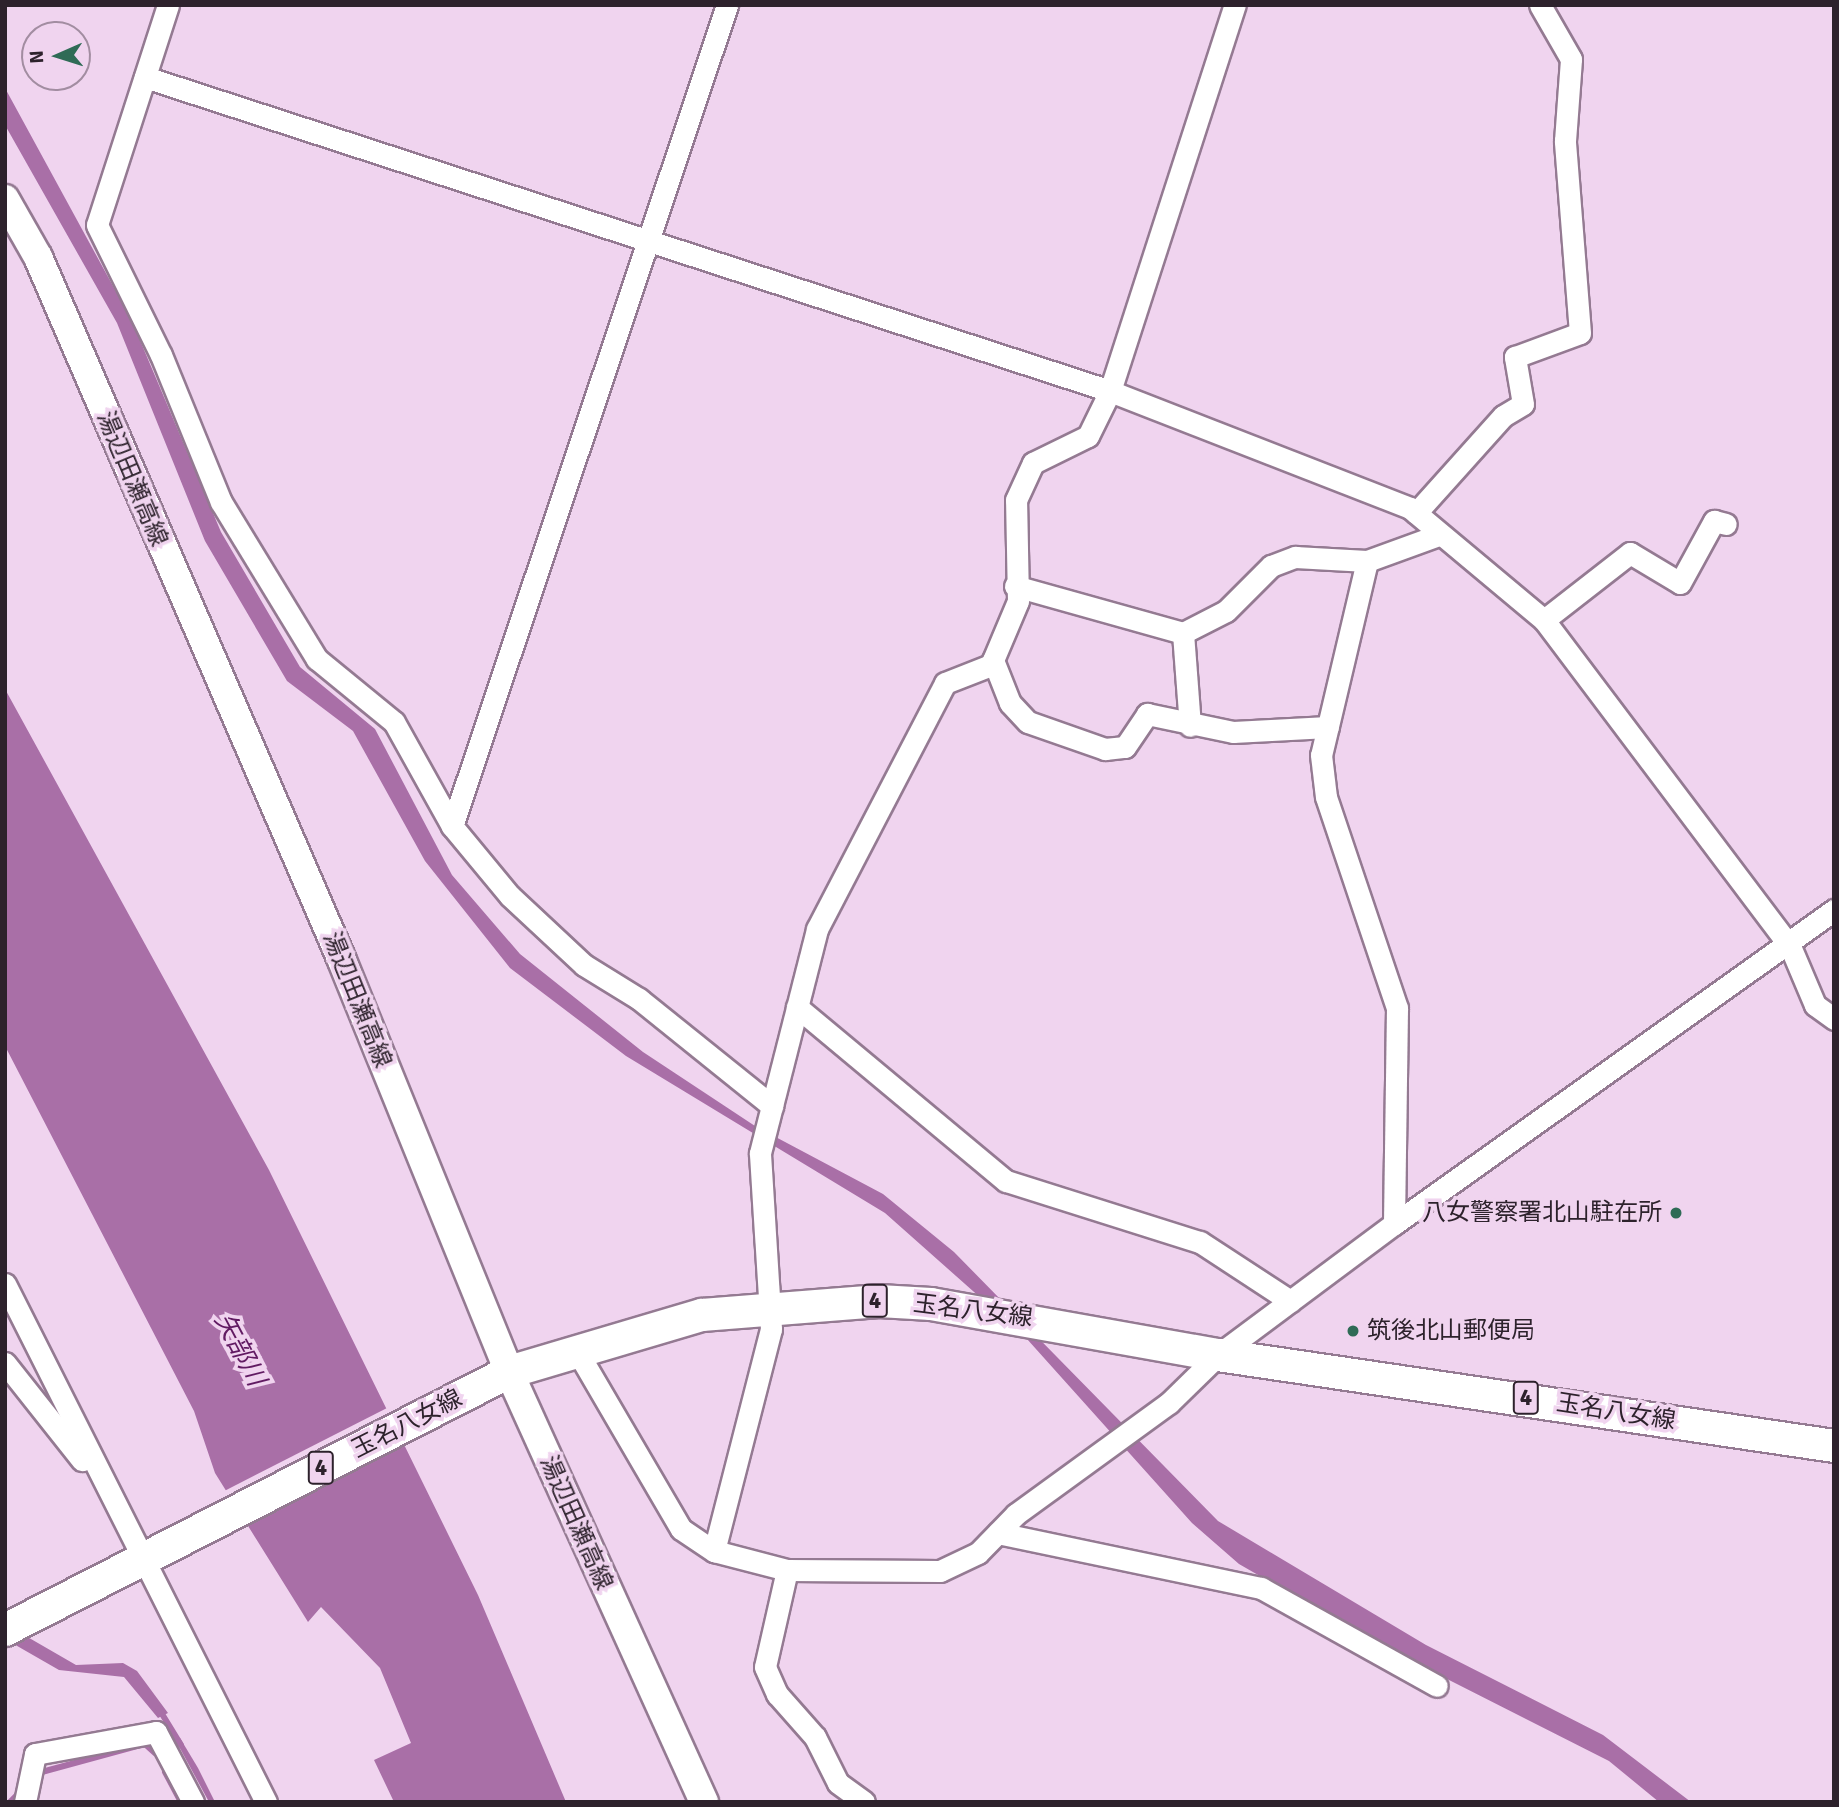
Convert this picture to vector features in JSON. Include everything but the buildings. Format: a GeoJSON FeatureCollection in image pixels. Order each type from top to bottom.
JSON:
{"type":"FeatureCollection","features":[{"type":"Feature","properties":{"kind":"main road","name":"湯辺田瀬高線"},"geometry":{"type":"LineString","coordinates":[[5,200],[38,257],[341,958],[498,1378],[704,1802]]}},
{"type":"Feature","properties":{"kind":"main road","name":"玉名八女線"},"geometry":{"type":"LineString","coordinates":[[5,1630],[498,1378],[577,1351],[702,1315],[771,1308],[879,1301],[979,1310],[1034,1318],[1218,1355],[1834,1446]]}},
{"type":"Feature","properties":{"kind":"street"},"geometry":{"type":"LineString","coordinates":[[168,5],[97,225],[161,355],[221,502],[317,659],[394,722],[452,825],[510,896],[584,965],[639,999],[769,1117]]}},
{"type":"Feature","properties":{"kind":"street"},"geometry":{"type":"LineString","coordinates":[[452,825],[727,5]]}},
{"type":"Feature","properties":{"kind":"street"},"geometry":{"type":"LineString","coordinates":[[714,1551],[771,1329],[760,1153],[817,929],[945,683],[993,660],[1018,601],[1016,500],[1034,463],[1088,436],[1110,391],[1235,5]]}},
{"type":"Feature","properties":{"kind":"street"},"geometry":{"type":"LineString","coordinates":[[1416,513],[1503,416],[1523,404],[1515,357],[1580,333],[1565,141],[1571,59],[1540,5]]}},
{"type":"Feature","properties":{"kind":"street"},"geometry":{"type":"LineString","coordinates":[[145,77],[1110,391],[1259,444],[1416,513],[1439,535],[1544,620],[1790,946],[1815,1005],[1834,1019]]}},
{"type":"Feature","properties":{"kind":"street"},"geometry":{"type":"LineString","coordinates":[[1544,620],[1630,553],[1680,583],[1714,521],[1726,524]]}},
{"type":"Feature","properties":{"kind":"street"},"geometry":{"type":"LineString","coordinates":[[1016,586],[1183,633],[1226,611],[1271,566],[1295,557],[1367,561],[1439,535]]}},
{"type":"Feature","properties":{"kind":"street"},"geometry":{"type":"LineString","coordinates":[[1367,561],[1321,755],[1326,797],[1397,1008],[1394,1224]]}},
{"type":"Feature","properties":{"kind":"street"},"geometry":{"type":"LineString","coordinates":[[1183,633],[1190,726]]}},
{"type":"Feature","properties":{"kind":"street"},"geometry":{"type":"LineString","coordinates":[[993,660],[1010,703],[1028,722],[1105,749],[1125,747],[1147,713],[1190,726],[1234,732],[1328,727]]}},
{"type":"Feature","properties":{"kind":"street"},"geometry":{"type":"LineString","coordinates":[[577,1351],[681,1529],[714,1551],[787,1570],[940,1571],[978,1553],[998,1533],[1141,1423],[1218,1355],[1394,1224],[1790,946],[1834,910]]}},
{"type":"Feature","properties":{"kind":"street"},"geometry":{"type":"LineString","coordinates":[[797,1007],[1006,1181],[1200,1242],[1290,1301]]}},
{"type":"Feature","properties":{"kind":"street"},"geometry":{"type":"LineString","coordinates":[[5,1284],[118,1506],[149,1555],[266,1802]]}},
{"type":"Feature","properties":{"kind":"street"},"geometry":{"type":"LineString","coordinates":[[5,1363],[118,1506]]}},
{"type":"Feature","properties":{"kind":"street"},"geometry":{"type":"LineString","coordinates":[[998,1533],[1261,1588],[1437,1686]]}},
{"type":"Feature","properties":{"kind":"street"},"geometry":{"type":"LineString","coordinates":[[787,1570],[765,1667],[776,1694],[816,1737],[838,1783],[864,1802]]}},
{"type":"Feature","properties":{"kind":"street"},"geometry":{"type":"LineString","coordinates":[[24,1802],[35,1754],[156,1732],[193,1802]]}},
{"type":"Feature","properties":{"kind":"water"},"geometry":{"type":"Polygon","coordinates":[[[5,88],[131,319],[221,532],[300,667],[375,729],[452,875],[520,954],[643,1052],[755,1126],[883,1194],[954,1252],[1218,1521],[1426,1645],[1603,1735],[1691,1802],[1659,1802],[1609,1761],[1378,1644],[1239,1564],[1192,1523],[1027,1339],[885,1213],[626,1056],[510,968],[425,861],[353,731],[287,681],[205,541],[117,323],[5,125],[5,88]]]}},
{"type":"Feature","properties":{"kind":"water","name":"矢部川"},"geometry":{"type":"Polygon","coordinates":[[[5,689],[269,1170],[478,1595],[566,1802],[394,1802],[374,1760],[411,1743],[380,1668],[321,1607],[308,1622],[215,1473],[194,1411],[5,1046],[5,689]]]}},
{"type":"Feature","properties":{"kind":"water"},"geometry":{"type":"Polygon","coordinates":[[[5,1624],[76,1665],[123,1663],[137,1671],[168,1713],[158,1718],[124,1677],[59,1670],[5,1639],[5,1624]]]}},
{"type":"Feature","properties":{"kind":"water"},"geometry":{"type":"Polygon","coordinates":[[[180,1738],[215,1802],[209,1802],[176,1741],[180,1738]]]}},
{"type":"Feature","properties":{"kind":"pier"},"geometry":{"type":"Polygon","coordinates":[[[389,1407],[406,1440],[239,1525],[222,1492],[389,1407]]]}},
{"type":"Feature","properties":{"kind":"waterway"},"geometry":{"type":"LineString","coordinates":[[159,1709],[181,1745]]}},
{"type":"Feature","properties":{"kind":"waterway"},"geometry":{"type":"LineString","coordinates":[[38,1773],[145,1744],[155,1753]]}},
{"type":"Feature","properties":{"kind":"waterway"},"geometry":{"type":"LineString","coordinates":[[165,1772],[181,1802]]}},
{"type":"Feature","properties":{"kind":"waterway"},"geometry":{"type":"LineString","coordinates":[[10,1802],[21,1791]]}},
{"type":"Feature","properties":{"kind":"place","name":"八女警察署北山駐在所"},"geometry":{"type":"Point","coordinates":[1676,1213]}},
{"type":"Feature","properties":{"kind":"place","name":"筑後北山郵便局"},"geometry":{"type":"Point","coordinates":[1353,1331]}}]}
